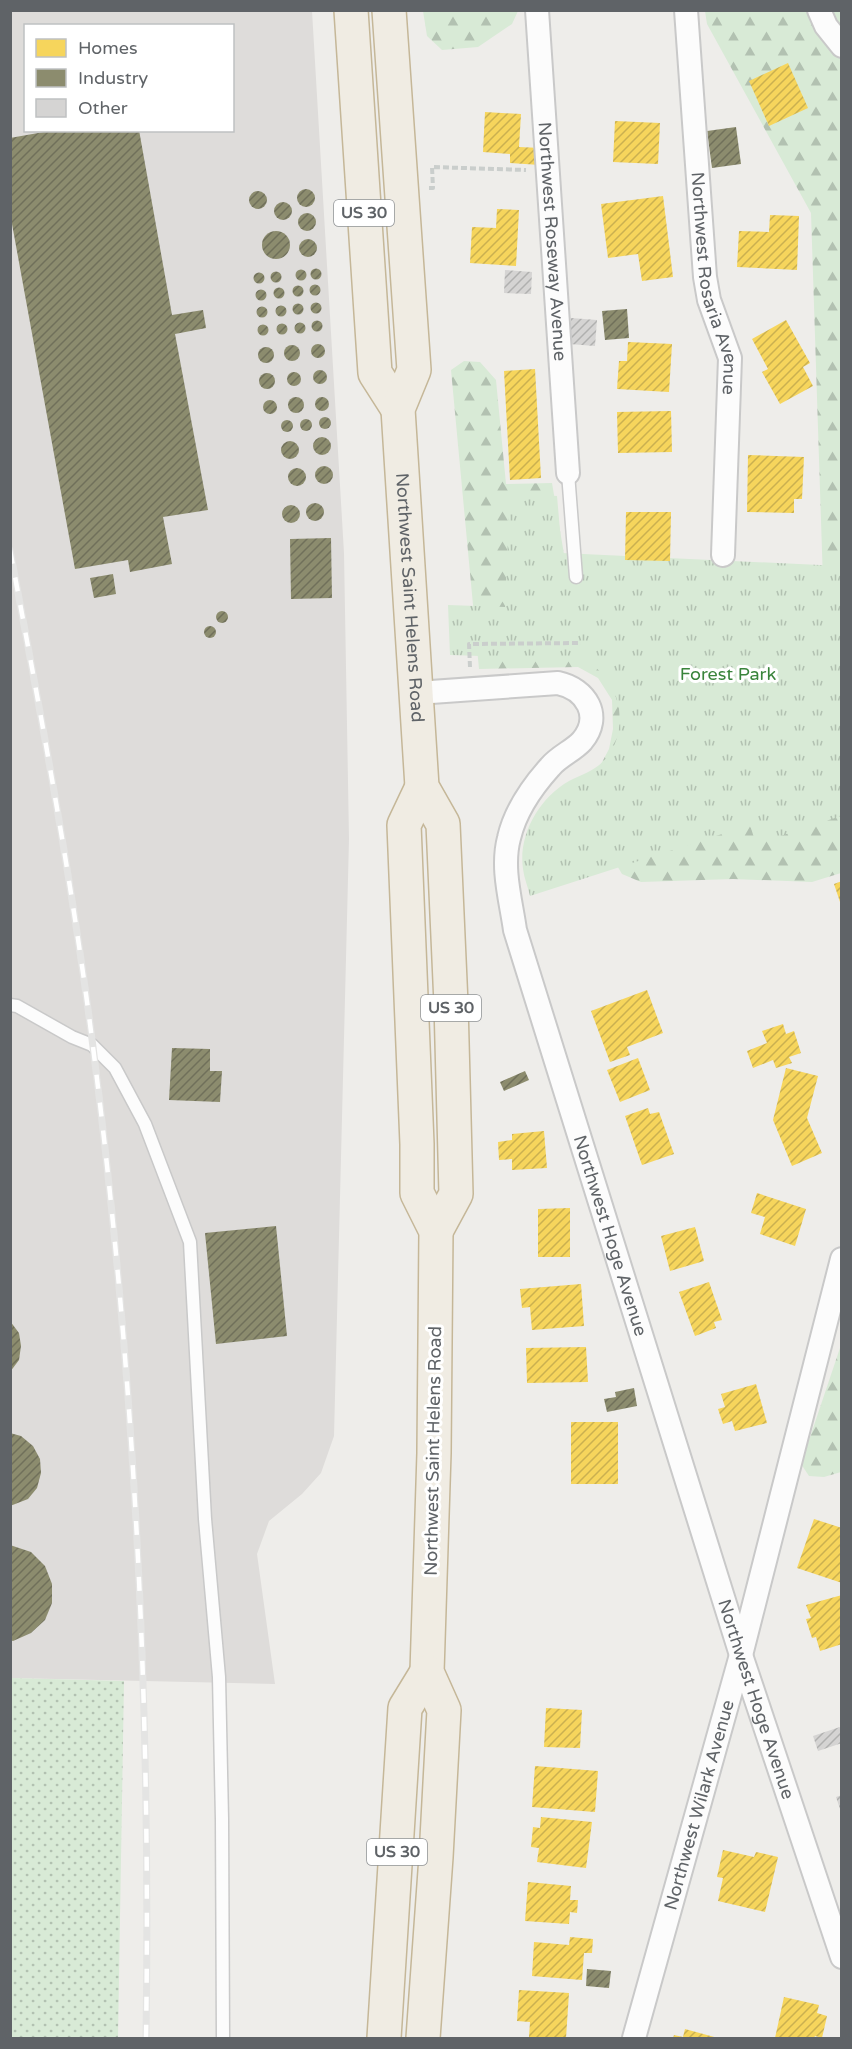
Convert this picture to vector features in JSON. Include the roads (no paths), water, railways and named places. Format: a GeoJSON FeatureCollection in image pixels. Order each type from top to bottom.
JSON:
{"type":"FeatureCollection","features":[{"type":"Feature","properties":{"kind":"highway","name":"Northwest Saint Helens Road"},"geometry":{"type":"LineString","coordinates":[[351,10],[375,373],[398,409]]}},
{"type":"Feature","properties":{"kind":"highway","name":"Northwest Saint Helens Road"},"geometry":{"type":"LineString","coordinates":[[389,10],[414,370],[398,409],[422,787],[443,824],[452,1027],[456,1194],[436,1231],[434,1453],[427,1672],[444,1710],[423,2038]]}},
{"type":"Feature","properties":{"kind":"highway","name":"Northwest Saint Helens Road"},"geometry":{"type":"LineString","coordinates":[[384,2038],[405,1708],[427,1672]]}},
{"type":"Feature","properties":{"kind":"street","name":"Northwest Roseway Avenue"},"geometry":{"type":"LineString","coordinates":[[537,10],[568,473]]}},
{"type":"Feature","properties":{"kind":"street","name":"Northwest Rosaria Avenue"},"geometry":{"type":"LineString","coordinates":[[686,10],[705,277],[709,300],[730,358],[723,555]]}},
{"type":"Feature","properties":{"kind":"street"},"geometry":{"type":"LineString","coordinates":[[819,10],[826,26],[842,46]]}},
{"type":"Feature","properties":{"kind":"street","name":"Northwest Hoge Avenue"},"geometry":{"type":"LineString","coordinates":[[417,693],[558,683],[570,686],[583,695],[591,713],[588,732],[581,742],[550,765],[520,808],[508,839],[506,872],[512,907],[519,941],[741,1655],[842,1957]]}},
{"type":"Feature","properties":{"kind":"street","name":"Northwest Wilark Avenue"},"geometry":{"type":"LineString","coordinates":[[634,2038],[741,1655],[842,1259]]}},
{"type":"Feature","properties":{"kind":"lane"},"geometry":{"type":"LineString","coordinates":[[568,473],[576,577]]}},
{"type":"Feature","properties":{"kind":"lane"},"geometry":{"type":"LineString","coordinates":[[10,1005],[17,1006],[72,1037],[92,1045],[115,1068],[145,1124],[190,1242],[205,1519],[219,1677],[223,2038]]}},
{"type":"Feature","properties":{"kind":"railway"},"geometry":{"type":"LineString","coordinates":[[10,550],[76,923],[108,1170],[120,1294],[130,1418],[143,1666],[146,1790],[146,2038]]}},
{"type":"Feature","properties":{"kind":"park label","name":"Forest Park"},"geometry":{"type":"Point","coordinates":[728,674]}}]}
